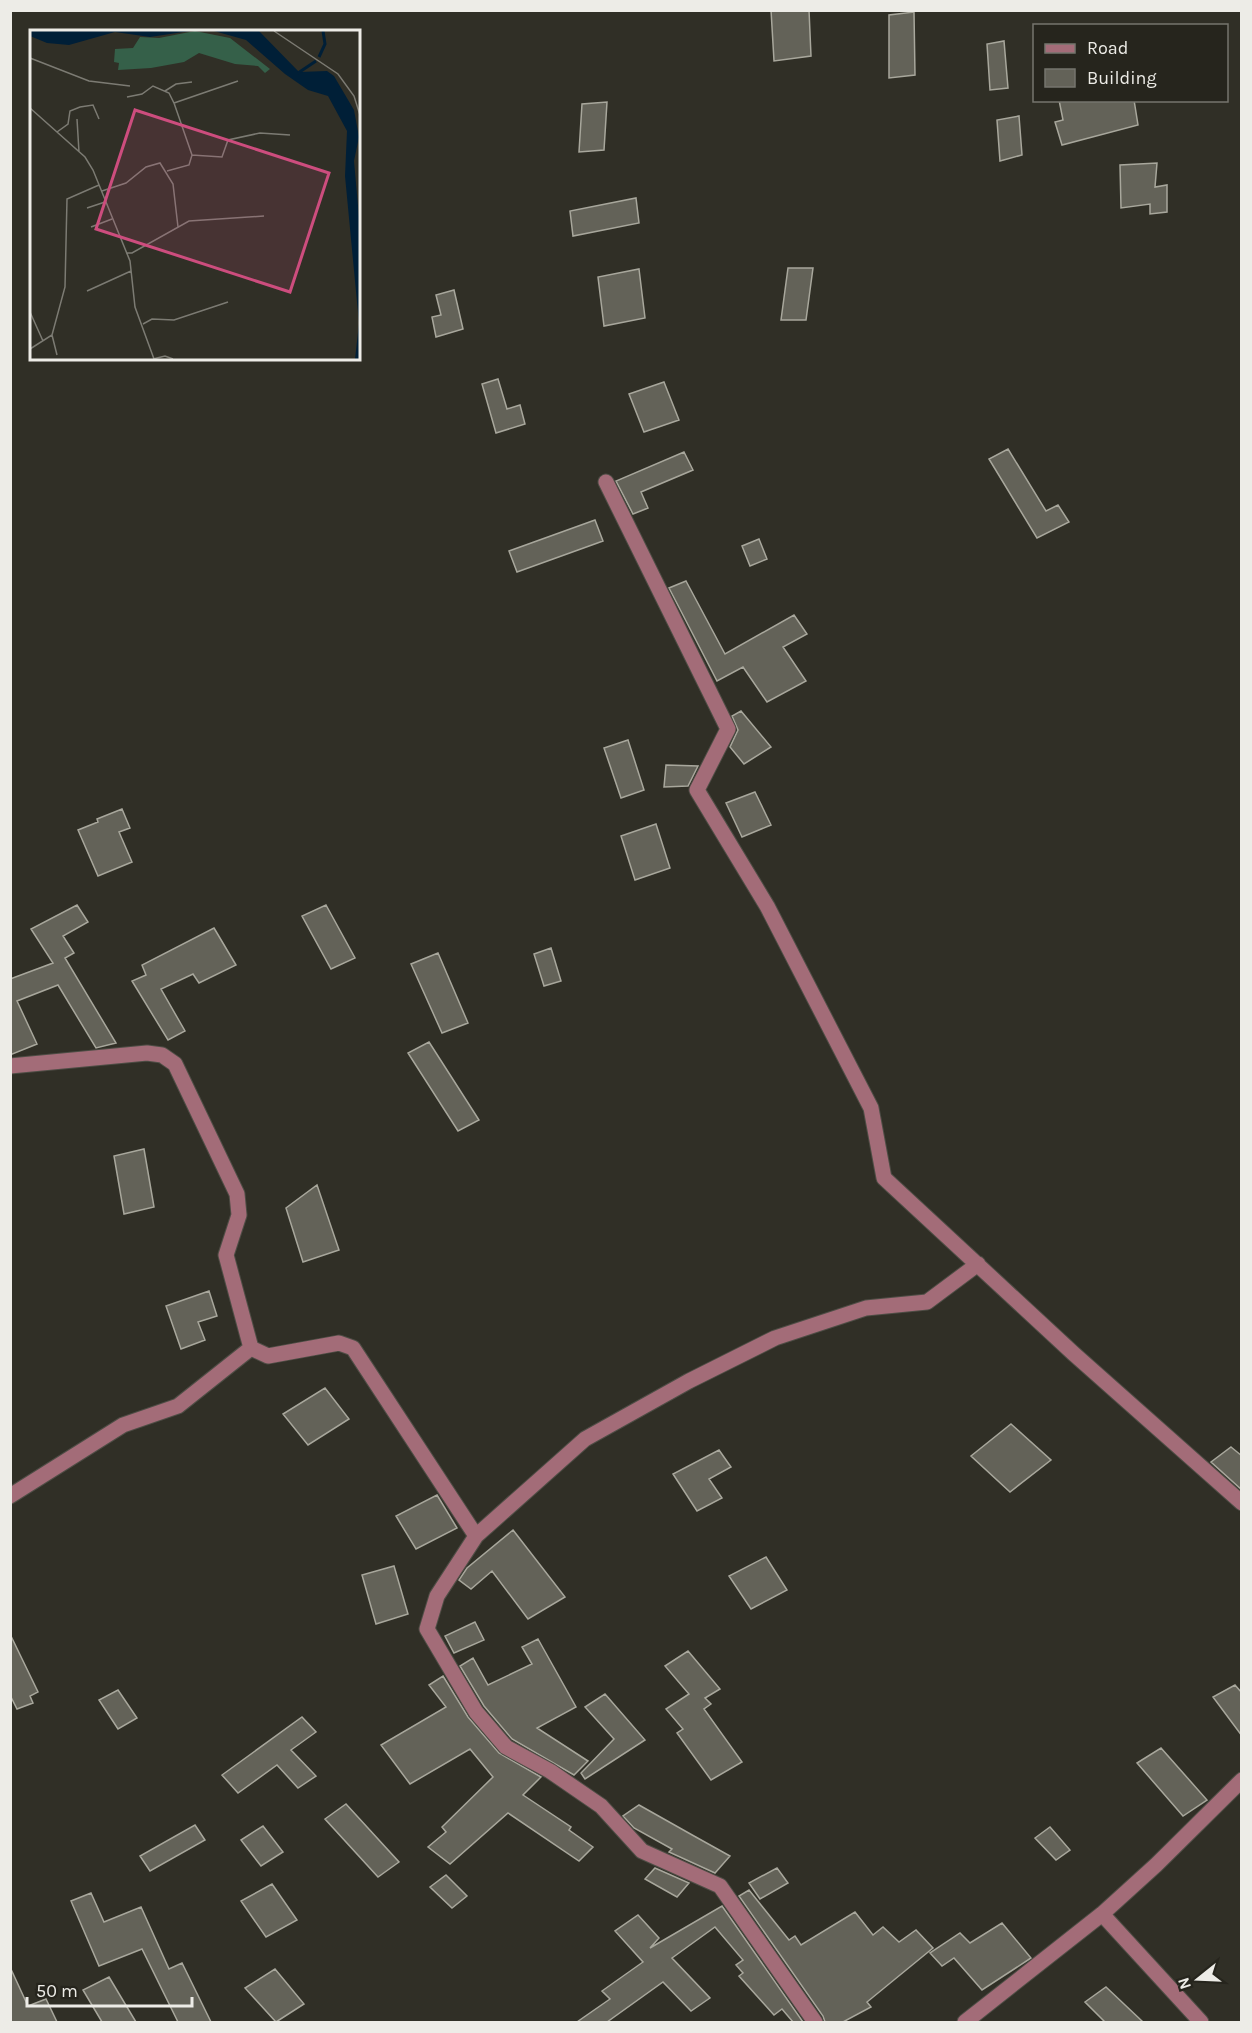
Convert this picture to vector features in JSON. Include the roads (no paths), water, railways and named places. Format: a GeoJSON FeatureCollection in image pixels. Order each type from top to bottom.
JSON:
{"type":"FeatureCollection","features":[{"type":"Feature","properties":{"kind":"street"},"geometry":{"type":"LineString","coordinates":[[606,482],[728,729],[697,790],[767,906],[871,1108],[884,1178],[1242,1503]]}},
{"type":"Feature","properties":{"kind":"street"},"geometry":{"type":"LineString","coordinates":[[10,1066],[147,1053],[162,1055],[175,1064],[237,1194],[239,1215],[226,1255],[251,1348],[268,1356],[339,1343],[352,1348],[476,1536]]}},
{"type":"Feature","properties":{"kind":"street"},"geometry":{"type":"LineString","coordinates":[[815,2022],[720,1886],[642,1851],[601,1806],[550,1771],[506,1747],[476,1712],[428,1629],[437,1596],[476,1536],[585,1439],[689,1381],[775,1338],[866,1308],[927,1302],[978,1264]]}},
{"type":"Feature","properties":{"kind":"street"},"geometry":{"type":"LineString","coordinates":[[10,1496],[123,1425],[178,1406],[251,1348]]}},
{"type":"Feature","properties":{"kind":"street"},"geometry":{"type":"LineString","coordinates":[[965,2022],[1102,1914],[1156,1865],[1242,1780]]}},
{"type":"Feature","properties":{"kind":"street"},"geometry":{"type":"LineString","coordinates":[[1102,1914],[1201,2022]]}}]}
